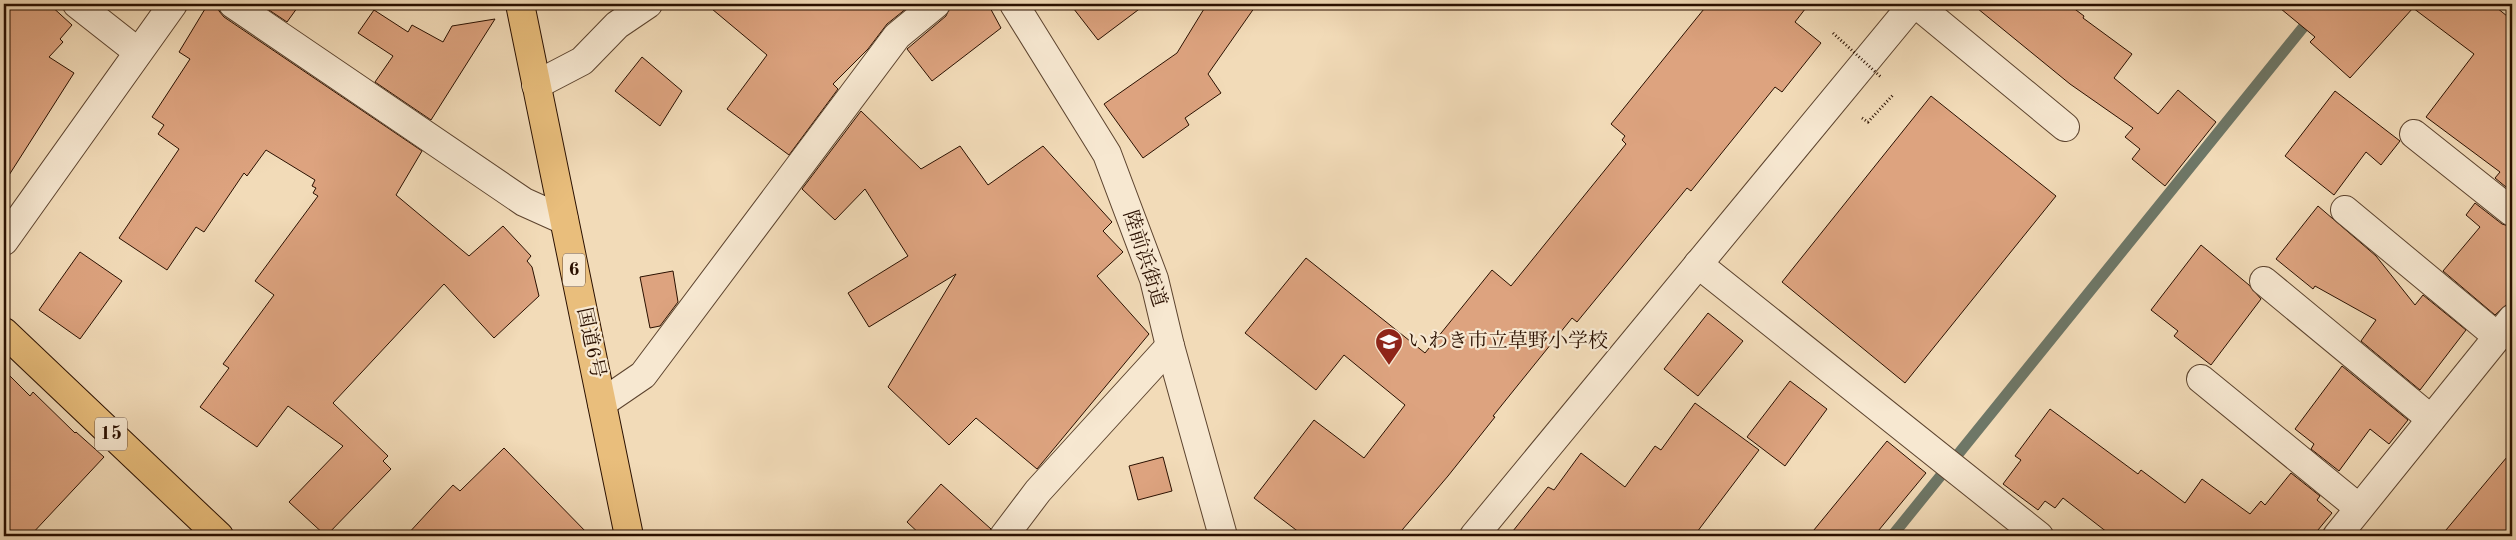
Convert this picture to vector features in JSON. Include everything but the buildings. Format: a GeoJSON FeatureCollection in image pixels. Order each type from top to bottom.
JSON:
{"type":"FeatureCollection","features":[{"type":"Feature","properties":{"kind":"main road","name":"国道6号"},"geometry":{"type":"LineString","coordinates":[[520,4],[629,536]]}},
{"type":"Feature","properties":{"kind":"main road","name":"15"},"geometry":{"type":"LineString","coordinates":[[4,332],[219,536]]}},
{"type":"Feature","properties":{"kind":"street"},"geometry":{"type":"LineString","coordinates":[[77,4],[138,52]]}},
{"type":"Feature","properties":{"kind":"street"},"geometry":{"type":"LineString","coordinates":[[4,241],[173,4]]}},
{"type":"Feature","properties":{"kind":"street"},"geometry":{"type":"LineString","coordinates":[[232,4],[524,202],[564,220]]}},
{"type":"Feature","properties":{"kind":"street"},"geometry":{"type":"LineString","coordinates":[[536,85],[582,61],[617,25],[648,4]]}},
{"type":"Feature","properties":{"kind":"street"},"geometry":{"type":"LineString","coordinates":[[602,403],[643,375],[897,36],[936,4]]}},
{"type":"Feature","properties":{"kind":"street","name":"陸前浜街道"},"geometry":{"type":"LineString","coordinates":[[1014,4],[1106,154],[1154,279],[1170,346],[1223,536]]}},
{"type":"Feature","properties":{"kind":"street"},"geometry":{"type":"LineString","coordinates":[[1474,536],[1914,4],[2065,127]]}},
{"type":"Feature","properties":{"kind":"street"},"geometry":{"type":"LineString","coordinates":[[2414,134],[2512,212]]}},
{"type":"Feature","properties":{"kind":"street"},"geometry":{"type":"LineString","coordinates":[[2337,536],[2505,328],[2345,210]]}},
{"type":"Feature","properties":{"kind":"street"},"geometry":{"type":"LineString","coordinates":[[1698,264],[2039,536]]}},
{"type":"Feature","properties":{"kind":"street"},"geometry":{"type":"LineString","coordinates":[[2264,281],[2431,419]]}},
{"type":"Feature","properties":{"kind":"street"},"geometry":{"type":"LineString","coordinates":[[1004,536],[1038,491],[1170,346]]}},
{"type":"Feature","properties":{"kind":"street"},"geometry":{"type":"LineString","coordinates":[[2201,379],[2359,508]]}},
{"type":"Feature","properties":{"kind":"path"},"geometry":{"type":"LineString","coordinates":[[1833,33],[1882,78]]}},
{"type":"Feature","properties":{"kind":"waterway"},"geometry":{"type":"LineString","coordinates":[[1892,536],[2322,4]]}},
{"type":"Feature","properties":{"kind":"place","name":"いわき市立草野小学校"},"geometry":{"type":"Point","coordinates":[1389,366]}}]}
